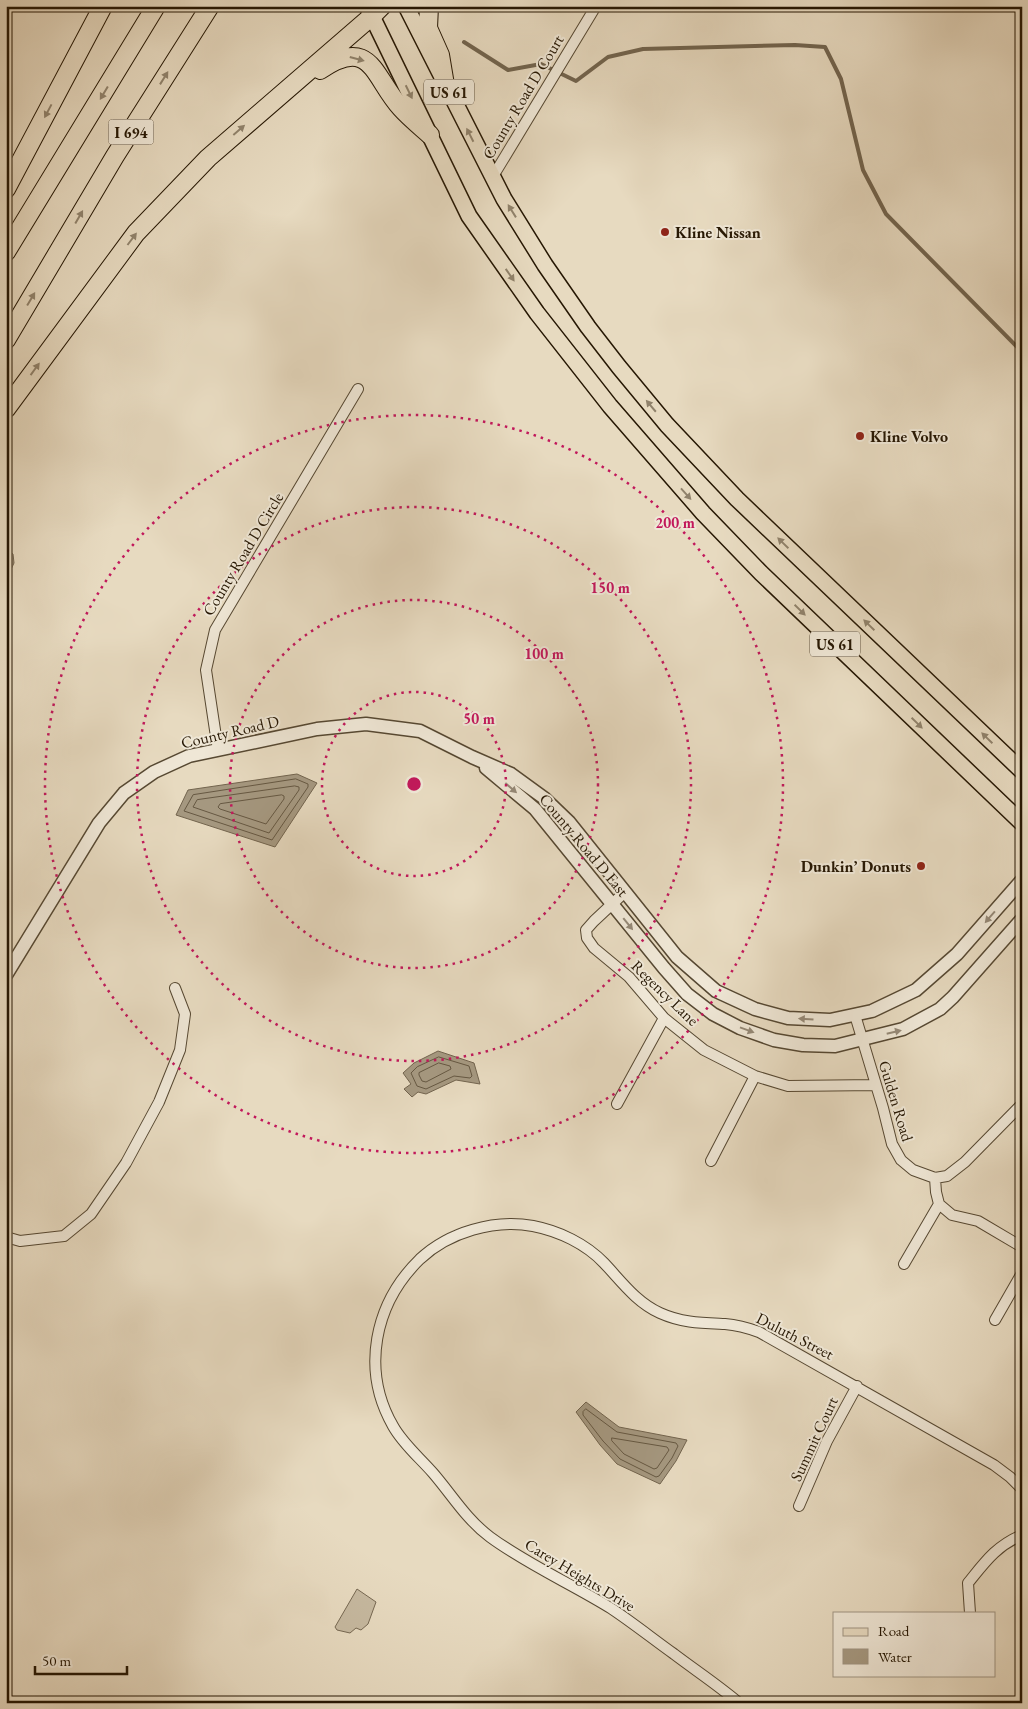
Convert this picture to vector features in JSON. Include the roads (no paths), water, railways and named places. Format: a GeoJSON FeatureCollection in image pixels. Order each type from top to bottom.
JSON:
{"type":"FeatureCollection","features":[{"type":"Feature","properties":{"kind":"highway"},"geometry":{"type":"LineString","coordinates":[[6,189],[103,6]]}},
{"type":"Feature","properties":{"kind":"highway","name":"I 694"},"geometry":{"type":"LineString","coordinates":[[6,252],[156,6]]}},
{"type":"Feature","properties":{"kind":"highway","name":"I 694"},"geometry":{"type":"LineString","coordinates":[[6,340],[115,156],[210,6]]}},
{"type":"Feature","properties":{"kind":"highway"},"geometry":{"type":"LineString","coordinates":[[430,6],[428,28],[440,55],[445,85]]}},
{"type":"Feature","properties":{"kind":"highway"},"geometry":{"type":"LineString","coordinates":[[6,409],[136,233],[208,158],[374,10]]}},
{"type":"Feature","properties":{"kind":"highway"},"geometry":{"type":"LineString","coordinates":[[270,103],[332,62],[346,57],[358,57],[375,68],[400,108],[430,135]]}},
{"type":"Feature","properties":{"kind":"main road","name":"US 61"},"geometry":{"type":"LineString","coordinates":[[406,6],[492,178],[545,265],[588,327],[619,367],[667,425],[737,499],[1022,772]]}},
{"type":"Feature","properties":{"kind":"main road","name":"US 61"},"geometry":{"type":"LineString","coordinates":[[374,10],[469,216],[537,313],[604,399],[703,513],[761,573],[1022,823]]}},
{"type":"Feature","properties":{"kind":"street","name":"County Road D Court"},"geometry":{"type":"LineString","coordinates":[[492,178],[596,6]]}},
{"type":"Feature","properties":{"kind":"street","name":"County Road D Circle"},"geometry":{"type":"LineString","coordinates":[[218,750],[206,670],[215,630],[358,389]]}},
{"type":"Feature","properties":{"kind":"street","name":"County Road D"},"geometry":{"type":"LineString","coordinates":[[6,975],[99,823],[124,792],[154,772],[189,756],[317,729],[366,724],[420,731],[472,757]]}},
{"type":"Feature","properties":{"kind":"street","name":"County Road D East"},"geometry":{"type":"LineString","coordinates":[[472,757],[511,774],[544,798],[569,822],[677,957],[716,991],[754,1009],[788,1018],[830,1020],[855,1015],[872,1011],[916,990],[958,954],[1022,880]]}},
{"type":"Feature","properties":{"kind":"street","name":"County Road D East"},"geometry":{"type":"LineString","coordinates":[[472,757],[535,809],[687,994],[713,1014],[740,1028],[774,1040],[803,1046],[835,1046],[903,1029],[940,1009],[1022,918]]}},
{"type":"Feature","properties":{"kind":"street","name":"Regency Lane"},"geometry":{"type":"LineString","coordinates":[[625,892],[586,930],[587,938],[594,948],[629,977],[664,1018],[704,1050],[755,1076],[788,1086],[876,1085]]}},
{"type":"Feature","properties":{"kind":"street"},"geometry":{"type":"LineString","coordinates":[[6,1237],[20,1241],[64,1236],[91,1214],[126,1163],[155,1110],[180,1050],[185,1014],[175,988]]}},
{"type":"Feature","properties":{"kind":"street","name":"Gulden Road"},"geometry":{"type":"LineString","coordinates":[[855,1015],[892,1144],[901,1160],[913,1170],[935,1178]]}},
{"type":"Feature","properties":{"kind":"street"},"geometry":{"type":"LineString","coordinates":[[617,1104],[664,1018]]}},
{"type":"Feature","properties":{"kind":"street"},"geometry":{"type":"LineString","coordinates":[[711,1161],[755,1076]]}},
{"type":"Feature","properties":{"kind":"street"},"geometry":{"type":"LineString","coordinates":[[1022,1104],[964,1162],[947,1176],[935,1178],[939,1204],[952,1215],[978,1221],[1022,1247]]}},
{"type":"Feature","properties":{"kind":"street"},"geometry":{"type":"LineString","coordinates":[[904,1264],[939,1204]]}},
{"type":"Feature","properties":{"kind":"street","name":"Duluth Street"},"geometry":{"type":"LineString","coordinates":[[419,1458],[406,1445],[394,1427],[384,1408],[378,1388],[376,1367],[378,1332],[384,1312],[395,1289],[409,1270],[424,1256],[439,1244],[458,1235],[497,1225],[532,1226],[568,1237],[586,1248],[603,1261],[634,1296],[660,1313],[677,1320],[696,1324],[742,1326],[760,1332],[994,1465],[1022,1489]]}},
{"type":"Feature","properties":{"kind":"street"},"geometry":{"type":"LineString","coordinates":[[995,1320],[1022,1273]]}},
{"type":"Feature","properties":{"kind":"street","name":"Summit Court"},"geometry":{"type":"LineString","coordinates":[[800,1506],[827,1441],[857,1386]]}},
{"type":"Feature","properties":{"kind":"street","name":"Carey Heights Drive"},"geometry":{"type":"LineString","coordinates":[[419,1458],[470,1519],[488,1536],[613,1610],[739,1703]]}},
{"type":"Feature","properties":{"kind":"street"},"geometry":{"type":"LineString","coordinates":[[970,1612],[968,1583],[997,1549],[1022,1535]]}},
{"type":"Feature","properties":{"kind":"water"},"geometry":{"type":"Polygon","coordinates":[[[6,548],[13,554],[14,563],[6,580],[6,548]]]}},
{"type":"Feature","properties":{"kind":"water"},"geometry":{"type":"Polygon","coordinates":[[[297,774],[317,783],[275,847],[176,815],[188,790],[297,774]]]}},
{"type":"Feature","properties":{"kind":"water"},"geometry":{"type":"Polygon","coordinates":[[[438,1051],[474,1063],[480,1084],[456,1080],[426,1094],[418,1092],[412,1097],[404,1089],[411,1084],[403,1073],[414,1063],[438,1051]]]}},
{"type":"Feature","properties":{"kind":"water"},"geometry":{"type":"Polygon","coordinates":[[[586,1402],[619,1427],[687,1440],[676,1461],[660,1484],[617,1464],[600,1445],[576,1412],[586,1402]]]}},
{"type":"Feature","properties":{"kind":"waterway"},"geometry":{"type":"LineString","coordinates":[[464,42],[508,70],[541,64],[576,81],[608,57],[643,49],[795,45],[825,47],[841,79],[863,170],[886,214],[1022,352]]}},
{"type":"Feature","properties":{"kind":"place","name":"Kline Nissan"},"geometry":{"type":"Point","coordinates":[665,232]}},
{"type":"Feature","properties":{"kind":"place","name":"Kline Volvo"},"geometry":{"type":"Point","coordinates":[860,436]}},
{"type":"Feature","properties":{"kind":"place","name":"Dunkin’ Donuts"},"geometry":{"type":"Point","coordinates":[921,866]}}]}
